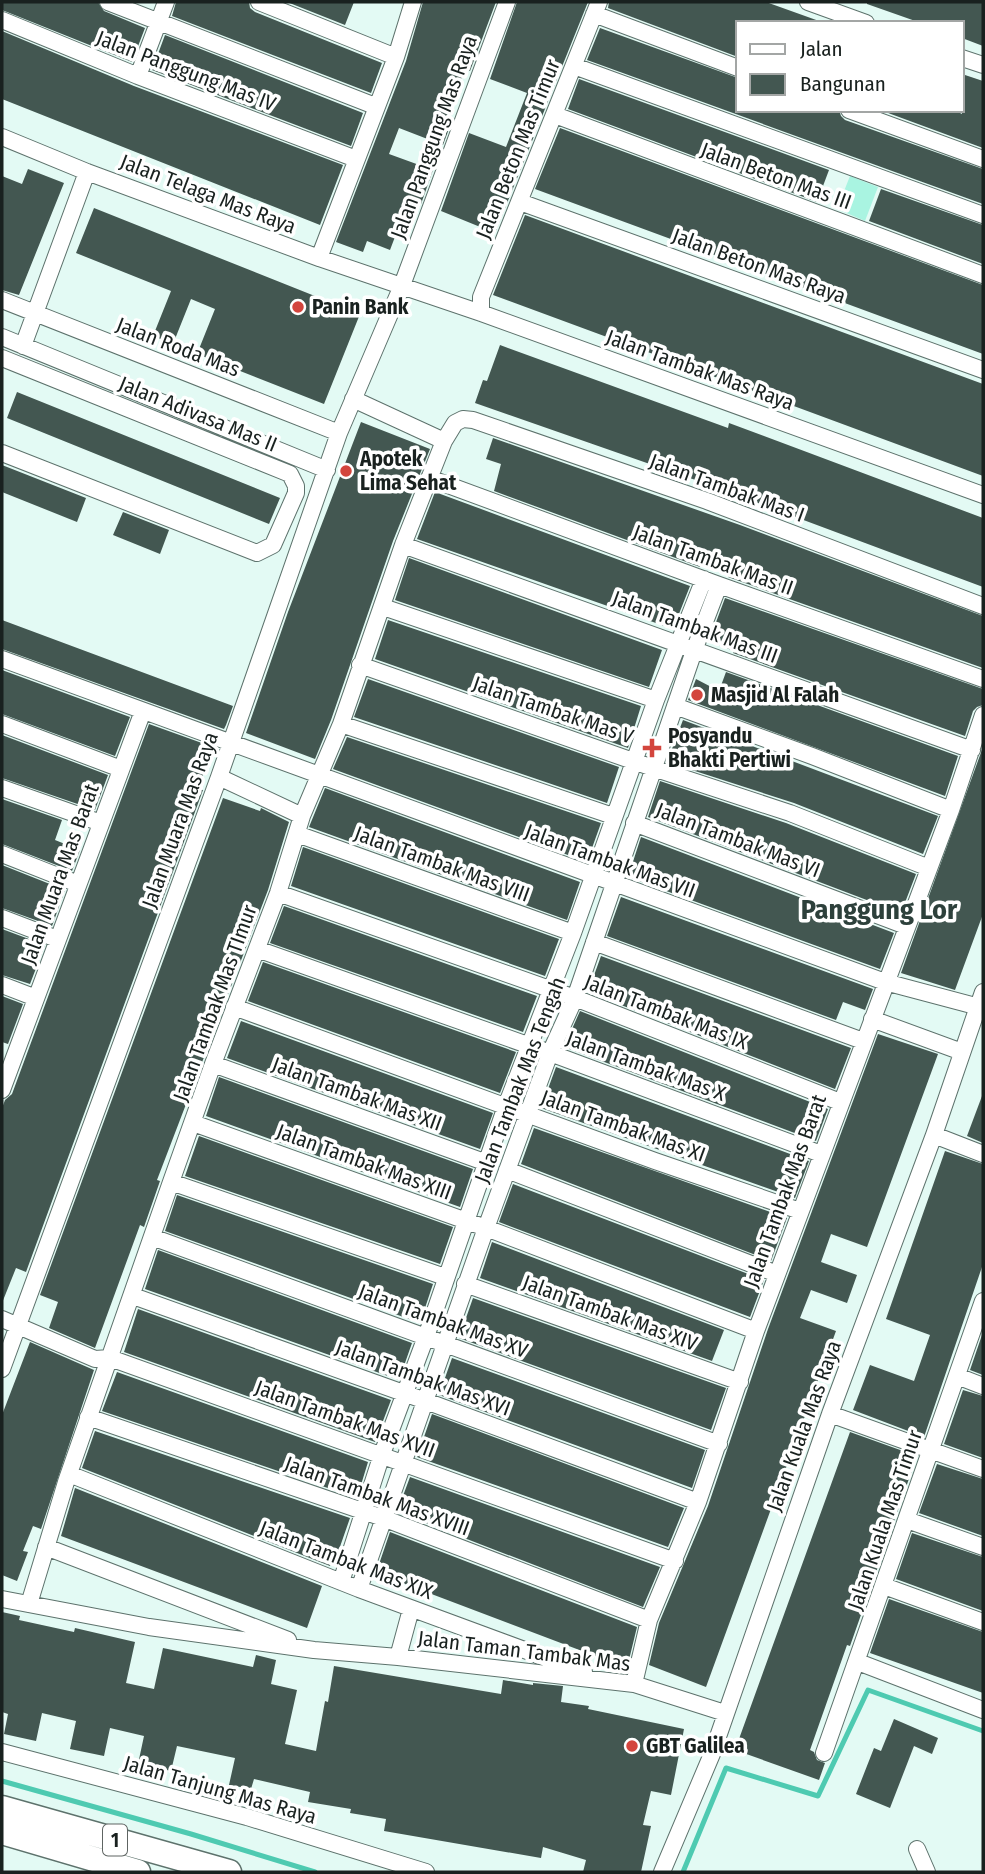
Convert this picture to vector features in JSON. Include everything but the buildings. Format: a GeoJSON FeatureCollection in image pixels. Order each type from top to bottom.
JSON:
{"type":"FeatureCollection","features":[{"type":"Feature","properties":{"kind":"highway","name":"1"},"geometry":{"type":"LineString","coordinates":[[2,1808],[229,1872]]}},
{"type":"Feature","properties":{"kind":"highway","name":"1"},"geometry":{"type":"LineString","coordinates":[[2,1832],[130,1870]]}},
{"type":"Feature","properties":{"kind":"highway"},"geometry":{"type":"LineString","coordinates":[[129,1844],[130,1870]]}},
{"type":"Feature","properties":{"kind":"street"},"geometry":{"type":"LineString","coordinates":[[108,2],[375,106]]}},
{"type":"Feature","properties":{"kind":"street"},"geometry":{"type":"LineString","coordinates":[[138,76],[166,2]]}},
{"type":"Feature","properties":{"kind":"street"},"geometry":{"type":"LineString","coordinates":[[259,2],[396,57]]}},
{"type":"Feature","properties":{"kind":"street","name":"Jalan Panggung Mas Raya"},"geometry":{"type":"LineString","coordinates":[[401,288],[507,2]]}},
{"type":"Feature","properties":{"kind":"street"},"geometry":{"type":"LineString","coordinates":[[807,2],[860,21]]}},
{"type":"Feature","properties":{"kind":"street"},"geometry":{"type":"LineString","coordinates":[[319,258],[396,57],[411,3]]}},
{"type":"Feature","properties":{"kind":"street"},"geometry":{"type":"LineString","coordinates":[[596,8],[736,67]]}},
{"type":"Feature","properties":{"kind":"street","name":"Jalan Beton Mas Timur"},"geometry":{"type":"LineString","coordinates":[[481,313],[481,297],[596,8]]}},
{"type":"Feature","properties":{"kind":"street","name":"Jalan Panggung Mas IV"},"geometry":{"type":"LineString","coordinates":[[2,20],[138,76],[356,159]]}},
{"type":"Feature","properties":{"kind":"street"},"geometry":{"type":"LineString","coordinates":[[964,59],[983,65]]}},
{"type":"Feature","properties":{"kind":"street"},"geometry":{"type":"LineString","coordinates":[[574,66],[983,215]]}},
{"type":"Feature","properties":{"kind":"street"},"geometry":{"type":"LineString","coordinates":[[854,112],[983,159]]}},
{"type":"Feature","properties":{"kind":"street","name":"Jalan Beton Mas III"},"geometry":{"type":"LineString","coordinates":[[555,116],[983,275]]}},
{"type":"Feature","properties":{"kind":"street","name":"Jalan Telaga Mas Raya"},"geometry":{"type":"LineString","coordinates":[[2,137],[87,172],[401,288]]}},
{"type":"Feature","properties":{"kind":"street"},"geometry":{"type":"LineString","coordinates":[[23,346],[87,172]]}},
{"type":"Feature","properties":{"kind":"street","name":"Jalan Beton Mas Raya"},"geometry":{"type":"LineString","coordinates":[[520,202],[983,370]]}},
{"type":"Feature","properties":{"kind":"street","name":"Jalan Tambak Mas Raya"},"geometry":{"type":"LineString","coordinates":[[401,288],[481,313],[983,495]]}},
{"type":"Feature","properties":{"kind":"street","name":"Jalan Muara Mas Raya"},"geometry":{"type":"LineString","coordinates":[[2,1369],[9,1322],[219,777],[339,433],[401,288]]}},
{"type":"Feature","properties":{"kind":"street","name":"Jalan Roda Mas"},"geometry":{"type":"LineString","coordinates":[[2,300],[339,433]]}},
{"type":"Feature","properties":{"kind":"street"},"geometry":{"type":"LineString","coordinates":[[2,337],[327,470]]}},
{"type":"Feature","properties":{"kind":"street","name":"Jalan Adivasa Mas II"},"geometry":{"type":"LineString","coordinates":[[2,358],[290,474],[296,486],[293,502],[273,545],[257,553],[2,453]]}},
{"type":"Feature","properties":{"kind":"street"},"geometry":{"type":"LineString","coordinates":[[353,399],[444,441]]}},
{"type":"Feature","properties":{"kind":"street","name":"Jalan Tambak Mas I"},"geometry":{"type":"LineString","coordinates":[[455,423],[463,419],[473,420],[707,501],[983,606]]}},
{"type":"Feature","properties":{"kind":"street","name":"Jalan Tambak Mas TImur"},"geometry":{"type":"LineString","coordinates":[[29,1604],[88,1417],[213,1064],[278,893],[302,816],[341,724],[429,478],[444,441],[455,423]]}},
{"type":"Feature","properties":{"kind":"street","name":"Jalan Tambak Mas II"},"geometry":{"type":"LineString","coordinates":[[429,478],[983,679]]}},
{"type":"Feature","properties":{"kind":"street","name":"Jalan Tambak Mas III"},"geometry":{"type":"LineString","coordinates":[[403,545],[972,750]]}},
{"type":"Feature","properties":{"kind":"street","name":"Jalan Tambak Mas Tengah"},"geometry":{"type":"LineString","coordinates":[[341,1582],[382,1454],[506,1106],[573,933],[656,700],[678,642],[711,582]]}},
{"type":"Feature","properties":{"kind":"street","name":"Jalan Tambak Mas Tengah"},"geometry":{"type":"LineString","coordinates":[[359,1589],[423,1400],[446,1345],[507,1170],[550,1053],[575,998],[695,648],[711,582]]}},
{"type":"Feature","properties":{"kind":"street"},"geometry":{"type":"LineString","coordinates":[[383,607],[656,700]]}},
{"type":"Feature","properties":{"kind":"street","name":"Jalan Tambak Mas VII"},"geometry":{"type":"LineString","coordinates":[[2,659],[885,982],[982,1002]]}},
{"type":"Feature","properties":{"kind":"street","name":"Jalan Tambak Mas V"},"geometry":{"type":"LineString","coordinates":[[360,665],[790,813],[929,868]]}},
{"type":"Feature","properties":{"kind":"street"},"geometry":{"type":"LineString","coordinates":[[675,706],[951,810]]}},
{"type":"Feature","properties":{"kind":"street","name":"Jalan Muara Mas Barat"},"geometry":{"type":"LineString","coordinates":[[2,1090],[8,1052],[36,998],[143,711]]}},
{"type":"Feature","properties":{"kind":"street","name":"Jalan Tambak Mas Barat"},"geometry":{"type":"LineString","coordinates":[[634,1684],[649,1620],[698,1502],[777,1273],[951,810],[983,715]]}},
{"type":"Feature","properties":{"kind":"street"},"geometry":{"type":"LineString","coordinates":[[2,724],[121,769]]}},
{"type":"Feature","properties":{"kind":"street"},"geometry":{"type":"LineString","coordinates":[[341,724],[614,816]]}},
{"type":"Feature","properties":{"kind":"street"},"geometry":{"type":"LineString","coordinates":[[219,777],[302,816]]}},
{"type":"Feature","properties":{"kind":"street"},"geometry":{"type":"LineString","coordinates":[[2,788],[101,823]]}},
{"type":"Feature","properties":{"kind":"street","name":"Jalan Tambak Mas VI"},"geometry":{"type":"LineString","coordinates":[[634,823],[906,926]]}},
{"type":"Feature","properties":{"kind":"street","name":"Jalan Tambak Mas VIII"},"geometry":{"type":"LineString","coordinates":[[297,834],[573,933]]}},
{"type":"Feature","properties":{"kind":"street"},"geometry":{"type":"LineString","coordinates":[[2,854],[78,884]]}},
{"type":"Feature","properties":{"kind":"street","name":"Jalan Tambak Mas IX"},"geometry":{"type":"LineString","coordinates":[[278,893],[575,998],[840,1102]]}},
{"type":"Feature","properties":{"kind":"street"},"geometry":{"type":"LineString","coordinates":[[2,918],[57,939]]}},
{"type":"Feature","properties":{"kind":"street"},"geometry":{"type":"LineString","coordinates":[[594,942],[863,1041]]}},
{"type":"Feature","properties":{"kind":"street","name":"Jalan Tambak Mas X"},"geometry":{"type":"LineString","coordinates":[[257,949],[550,1053],[821,1154]]}},
{"type":"Feature","properties":{"kind":"street"},"geometry":{"type":"LineString","coordinates":[[2,985],[36,998]]}},
{"type":"Feature","properties":{"kind":"street","name":"Jalan Kuala Mas Raya"},"geometry":{"type":"LineString","coordinates":[[662,1872],[712,1754],[830,1414],[982,1002]]}},
{"type":"Feature","properties":{"kind":"street","name":"Jalan Tambak Mas XI"},"geometry":{"type":"LineString","coordinates":[[234,1007],[655,1161],[800,1211]]}},
{"type":"Feature","properties":{"kind":"street"},"geometry":{"type":"LineString","coordinates":[[872,1019],[962,1052]]}},
{"type":"Feature","properties":{"kind":"street","name":"Jalan Tambak Mas XII"},"geometry":{"type":"LineString","coordinates":[[213,1064],[486,1163]]}},
{"type":"Feature","properties":{"kind":"street","name":"Jalan Tambak Mas XIII"},"geometry":{"type":"LineString","coordinates":[[193,1122],[486,1228],[756,1331]]}},
{"type":"Feature","properties":{"kind":"street"},"geometry":{"type":"LineString","coordinates":[[933,1135],[983,1154]]}},
{"type":"Feature","properties":{"kind":"street"},"geometry":{"type":"LineString","coordinates":[[507,1170],[777,1273]]}},
{"type":"Feature","properties":{"kind":"street"},"geometry":{"type":"LineString","coordinates":[[171,1182],[445,1277]]}},
{"type":"Feature","properties":{"kind":"street","name":"Jalan Tambak Mas XV"},"geometry":{"type":"LineString","coordinates":[[152,1237],[719,1444]]}},
{"type":"Feature","properties":{"kind":"street","name":"Jalan Tambak Mas XIV"},"geometry":{"type":"LineString","coordinates":[[466,1284],[740,1382]]}},
{"type":"Feature","properties":{"kind":"street","name":"Jalan Tambak Mas XVI"},"geometry":{"type":"LineString","coordinates":[[133,1296],[698,1502]]}},
{"type":"Feature","properties":{"kind":"street","name":"Jalan Kuala Mas Timur"},"geometry":{"type":"LineString","coordinates":[[824,1753],[982,1309]]}},
{"type":"Feature","properties":{"kind":"street","name":"Jalan Tambak Mas XVII"},"geometry":{"type":"LineString","coordinates":[[9,1322],[94,1359],[110,1357],[675,1561]]}},
{"type":"Feature","properties":{"kind":"street"},"geometry":{"type":"LineString","coordinates":[[957,1376],[983,1386]]}},
{"type":"Feature","properties":{"kind":"street"},"geometry":{"type":"LineString","coordinates":[[830,1414],[983,1469]]}},
{"type":"Feature","properties":{"kind":"street","name":"Jalan Tambak Mas XVIII"},"geometry":{"type":"LineString","coordinates":[[88,1417],[383,1518],[649,1620]]}},
{"type":"Feature","properties":{"kind":"street","name":"Jalan Tambak Mas XIX"},"geometry":{"type":"LineString","coordinates":[[69,1474],[411,1609],[610,1681]]}},
{"type":"Feature","properties":{"kind":"street"},"geometry":{"type":"LineString","coordinates":[[907,1520],[983,1547]]}},
{"type":"Feature","properties":{"kind":"street","name":"Jalan Taman Tambak Mas"},"geometry":{"type":"LineString","coordinates":[[46,1547],[314,1650]]}},
{"type":"Feature","properties":{"kind":"street"},"geometry":{"type":"LineString","coordinates":[[884,1586],[983,1622]]}},
{"type":"Feature","properties":{"kind":"street","name":"Jalan Taman Tambak Mas"},"geometry":{"type":"LineString","coordinates":[[2,1599],[149,1627],[314,1650],[634,1684],[725,1713]]}},
{"type":"Feature","properties":{"kind":"street"},"geometry":{"type":"LineString","coordinates":[[398,1657],[411,1609]]}},
{"type":"Feature","properties":{"kind":"street"},"geometry":{"type":"LineString","coordinates":[[858,1662],[983,1710]]}},
{"type":"Feature","properties":{"kind":"street","name":"Jalan Tanjung Mas Raya"},"geometry":{"type":"LineString","coordinates":[[2,1752],[247,1817],[426,1872]]}},
{"type":"Feature","properties":{"kind":"street"},"geometry":{"type":"LineString","coordinates":[[916,1849],[927,1872]]}},
{"type":"Feature","properties":{"kind":"green space"},"geometry":{"type":"Polygon","coordinates":[[[850,176],[878,187],[865,221],[837,209],[850,176]]]}},
{"type":"Feature","properties":{"kind":"waterway"},"geometry":{"type":"LineString","coordinates":[[683,1872],[726,1768],[818,1796],[868,1690],[983,1731]]}},
{"type":"Feature","properties":{"kind":"waterway"},"geometry":{"type":"LineString","coordinates":[[2,1781],[315,1872]]}},
{"type":"Feature","properties":{"kind":"place","name":"Panin Bank"},"geometry":{"type":"Point","coordinates":[298,307]}},
{"type":"Feature","properties":{"kind":"place","name":"Apotek Lima Sehat"},"geometry":{"type":"Point","coordinates":[346,471]}},
{"type":"Feature","properties":{"kind":"place","name":"Masjid Al Falah"},"geometry":{"type":"Point","coordinates":[697,695]}},
{"type":"Feature","properties":{"kind":"place","name":"Posyandu Bhakti Pertiwi"},"geometry":{"type":"Point","coordinates":[652,748]}},
{"type":"Feature","properties":{"kind":"place","name":"GBT Galilea"},"geometry":{"type":"Point","coordinates":[632,1746]}},
{"type":"Feature","properties":{"kind":"district","name":"Panggung Lor"},"geometry":{"type":"Point","coordinates":[879,909]}}]}
